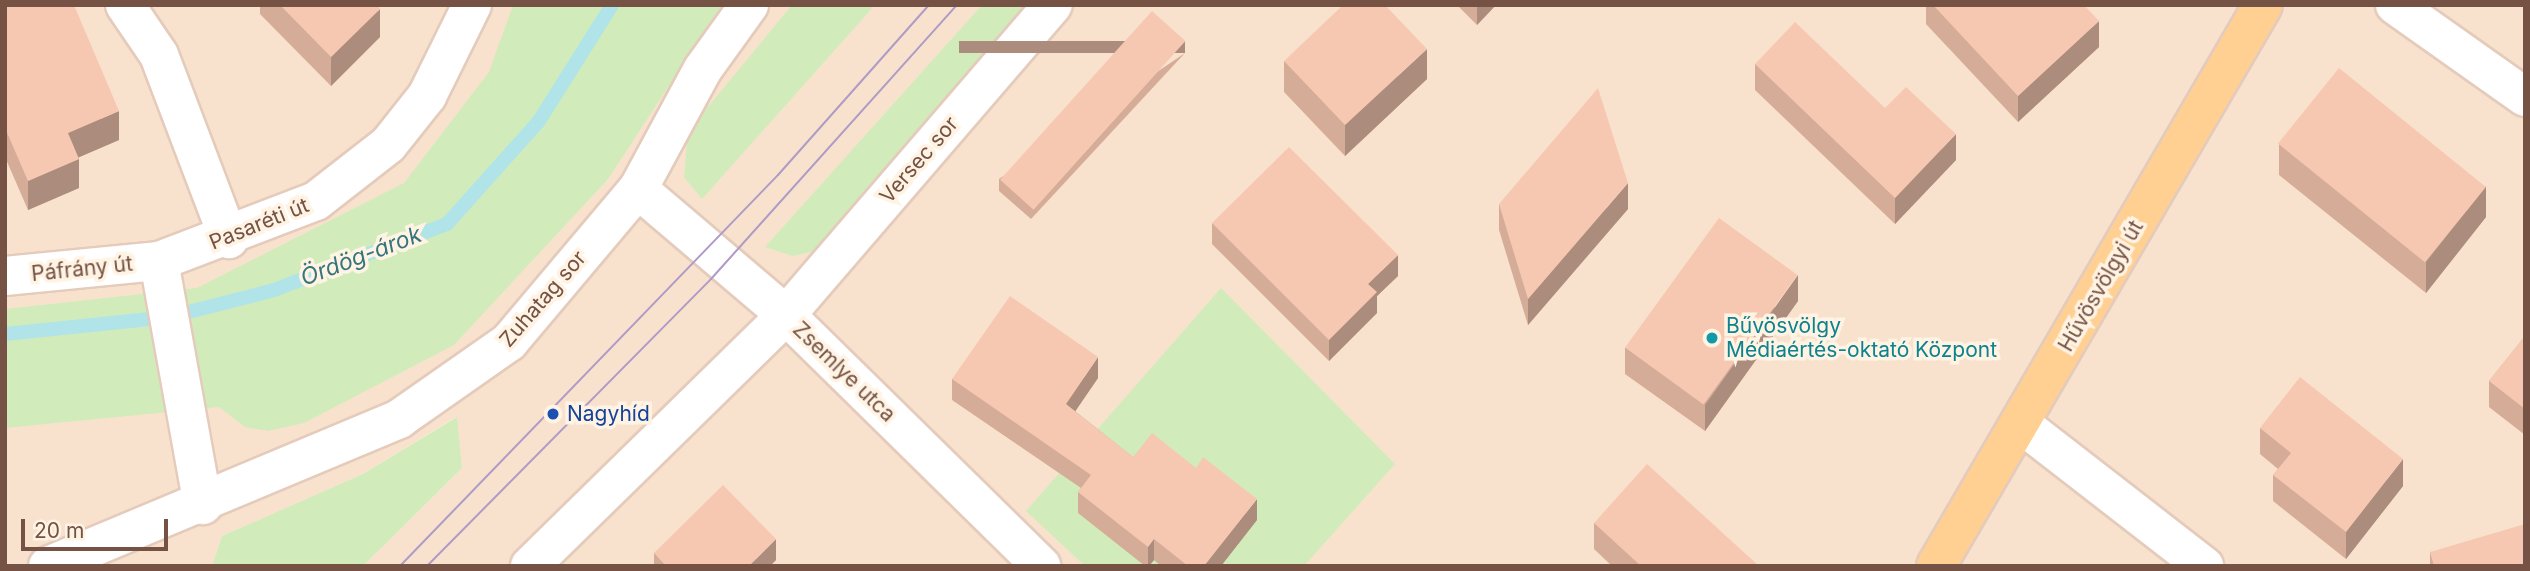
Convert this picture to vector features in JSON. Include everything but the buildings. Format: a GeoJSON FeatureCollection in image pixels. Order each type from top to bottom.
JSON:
{"type":"FeatureCollection","features":[{"type":"Feature","properties":{"kind":"main road","name":"Hűvösvölgyi út"},"geometry":{"type":"LineString","coordinates":[[1936,566],[2263,5]]}},
{"type":"Feature","properties":{"kind":"street"},"geometry":{"type":"LineString","coordinates":[[125,5],[159,55],[229,239]]}},
{"type":"Feature","properties":{"kind":"street","name":"Pasaréti út"},"geometry":{"type":"LineString","coordinates":[[159,261],[229,239],[316,201],[388,145],[427,96],[472,5]]}},
{"type":"Feature","properties":{"kind":"street","name":"Zuhatag sor"},"geometry":{"type":"LineString","coordinates":[[48,566],[203,505],[349,442],[451,388],[509,342],[638,189],[703,69],[750,5]]}},
{"type":"Feature","properties":{"kind":"street","name":"Versec sor"},"geometry":{"type":"LineString","coordinates":[[530,566],[786,315],[1053,5]]}},
{"type":"Feature","properties":{"kind":"street"},"geometry":{"type":"LineString","coordinates":[[2395,5],[2525,97]]}},
{"type":"Feature","properties":{"kind":"street","name":"Zsemlye utca"},"geometry":{"type":"LineString","coordinates":[[638,189],[786,315],[1041,566]]}},
{"type":"Feature","properties":{"kind":"street"},"geometry":{"type":"LineString","coordinates":[[159,261],[203,505]]}},
{"type":"Feature","properties":{"kind":"street","name":"Páfrány út"},"geometry":{"type":"LineString","coordinates":[[5,276],[159,261]]}},
{"type":"Feature","properties":{"kind":"street"},"geometry":{"type":"LineString","coordinates":[[2021,424],[2204,566]]}},
{"type":"Feature","properties":{"kind":"shaded area"},"geometry":{"type":"Polygon","coordinates":[[[5,5],[2525,5],[2525,566],[363,566],[462,468],[456,417],[363,474],[222,536],[212,566],[5,566],[5,5]]]}},
{"type":"Feature","properties":{"kind":"green space"},"geometry":{"type":"Polygon","coordinates":[[[513,5],[722,5],[608,179],[454,345],[304,423],[268,431],[245,427],[219,407],[5,428],[5,309],[197,288],[404,183],[489,72],[513,5]]]}},
{"type":"Feature","properties":{"kind":"green space"},"geometry":{"type":"Polygon","coordinates":[[[792,5],[875,5],[702,199],[684,177],[688,131],[792,5]]]}},
{"type":"Feature","properties":{"kind":"green space"},"geometry":{"type":"Polygon","coordinates":[[[982,5],[1030,5],[820,250],[793,256],[765,247],[982,5]]]}},
{"type":"Feature","properties":{"kind":"green space"},"geometry":{"type":"Polygon","coordinates":[[[1221,288],[1395,464],[1304,566],[1085,566],[1026,511],[1221,288]]]}},
{"type":"Feature","properties":{"kind":"green space"},"geometry":{"type":"Polygon","coordinates":[[[457,417],[462,468],[363,566],[212,566],[222,536],[363,474],[457,417]]]}},
{"type":"Feature","properties":{"kind":"waterway","name":"Ördög-árok"},"geometry":{"type":"LineString","coordinates":[[5,334],[169,317],[274,290],[447,224],[539,121],[612,5]]}},
{"type":"Feature","properties":{"kind":"tram line"},"geometry":{"type":"LineString","coordinates":[[400,566],[778,175],[929,5]]}},
{"type":"Feature","properties":{"kind":"tram line"},"geometry":{"type":"LineString","coordinates":[[427,566],[711,279],[957,5]]}},
{"type":"Feature","properties":{"kind":"place","name":"Bűvösvölgy Médiaértés-oktató Központ"},"geometry":{"type":"Point","coordinates":[1712,338]}},
{"type":"Feature","properties":{"kind":"place","name":"Nagyhíd"},"geometry":{"type":"Point","coordinates":[553,414]}}]}
